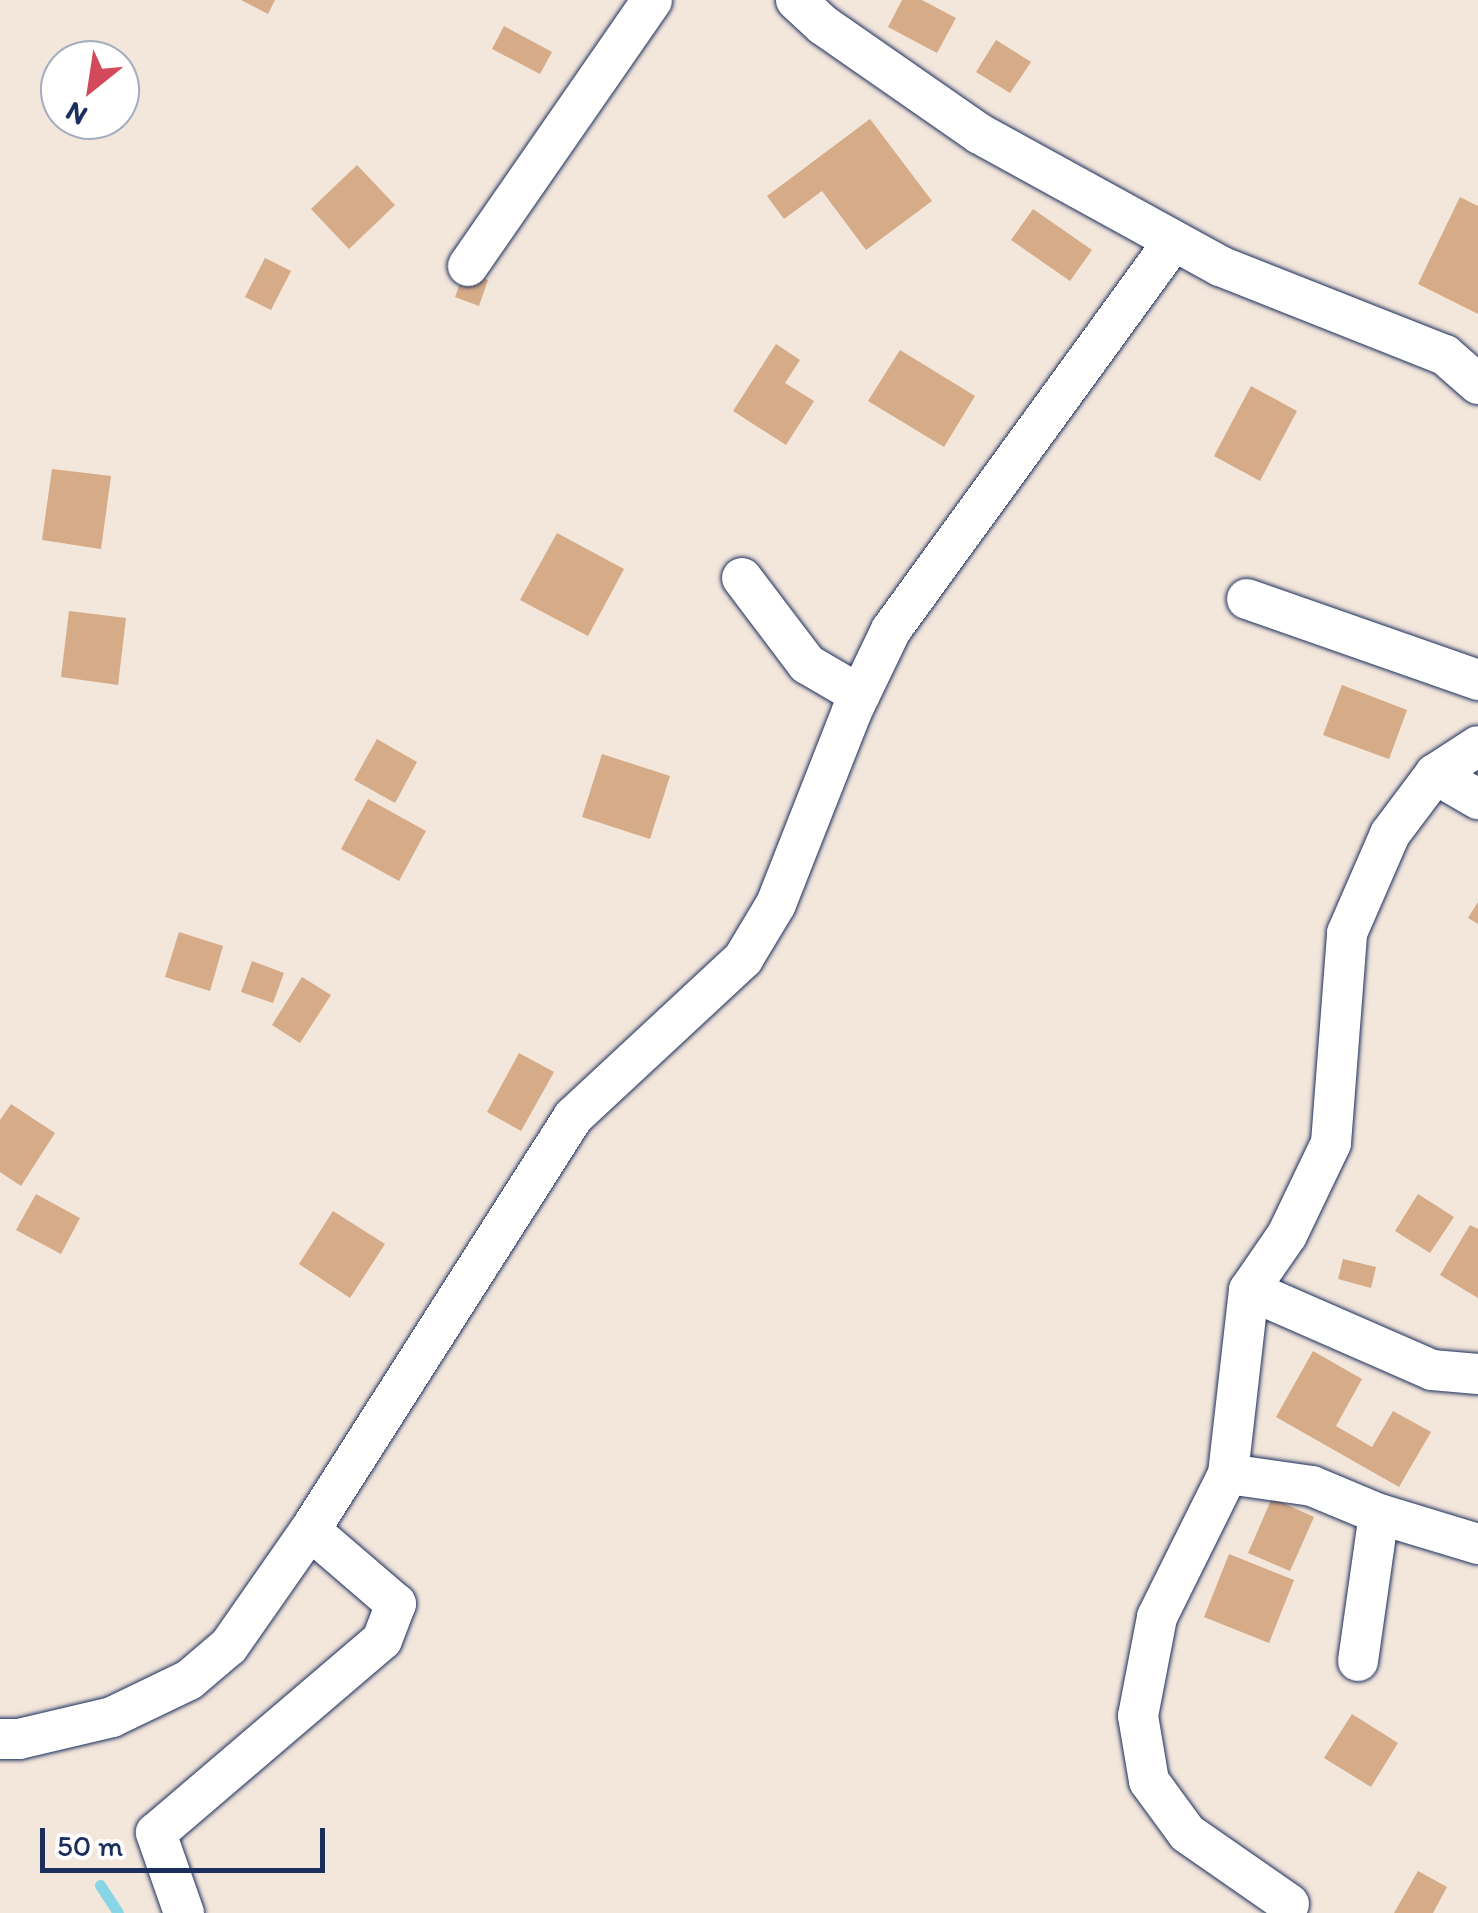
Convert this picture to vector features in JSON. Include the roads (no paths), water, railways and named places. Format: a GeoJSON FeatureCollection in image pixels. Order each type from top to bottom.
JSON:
{"type":"FeatureCollection","features":[{"type":"Feature","properties":{"kind":"street"},"geometry":{"type":"LineString","coordinates":[[468,266],[652,0]]}},
{"type":"Feature","properties":{"kind":"street"},"geometry":{"type":"LineString","coordinates":[[796,0],[823,24],[980,134],[1220,266],[1445,355],[1478,384]]}},
{"type":"Feature","properties":{"kind":"street"},"geometry":{"type":"LineString","coordinates":[[0,1739],[19,1739],[112,1717],[189,1680],[229,1646],[310,1530],[573,1117],[743,960],[776,904],[860,695],[891,630],[1174,241]]}},
{"type":"Feature","properties":{"kind":"street"},"geometry":{"type":"LineString","coordinates":[[742,578],[807,664],[860,695]]}},
{"type":"Feature","properties":{"kind":"street"},"geometry":{"type":"LineString","coordinates":[[1247,600],[1478,680]]}},
{"type":"Feature","properties":{"kind":"street"},"geometry":{"type":"LineString","coordinates":[[1289,1904],[1187,1834],[1149,1781],[1138,1716],[1157,1617],[1228,1474],[1250,1290],[1287,1235],[1331,1143],[1347,933],[1390,834],[1435,774],[1478,746]]}},
{"type":"Feature","properties":{"kind":"street"},"geometry":{"type":"LineString","coordinates":[[1435,774],[1478,799]]}},
{"type":"Feature","properties":{"kind":"street"},"geometry":{"type":"LineString","coordinates":[[1250,1290],[1432,1370],[1478,1374]]}},
{"type":"Feature","properties":{"kind":"street"},"geometry":{"type":"LineString","coordinates":[[1228,1474],[1312,1486],[1379,1514],[1478,1544]]}},
{"type":"Feature","properties":{"kind":"street"},"geometry":{"type":"LineString","coordinates":[[1358,1661],[1379,1514]]}},
{"type":"Feature","properties":{"kind":"street"},"geometry":{"type":"LineString","coordinates":[[184,1913],[156,1833],[382,1640],[396,1604],[310,1530]]}},
{"type":"Feature","properties":{"kind":"waterway"},"geometry":{"type":"LineString","coordinates":[[100,1885],[118,1913]]}}]}
